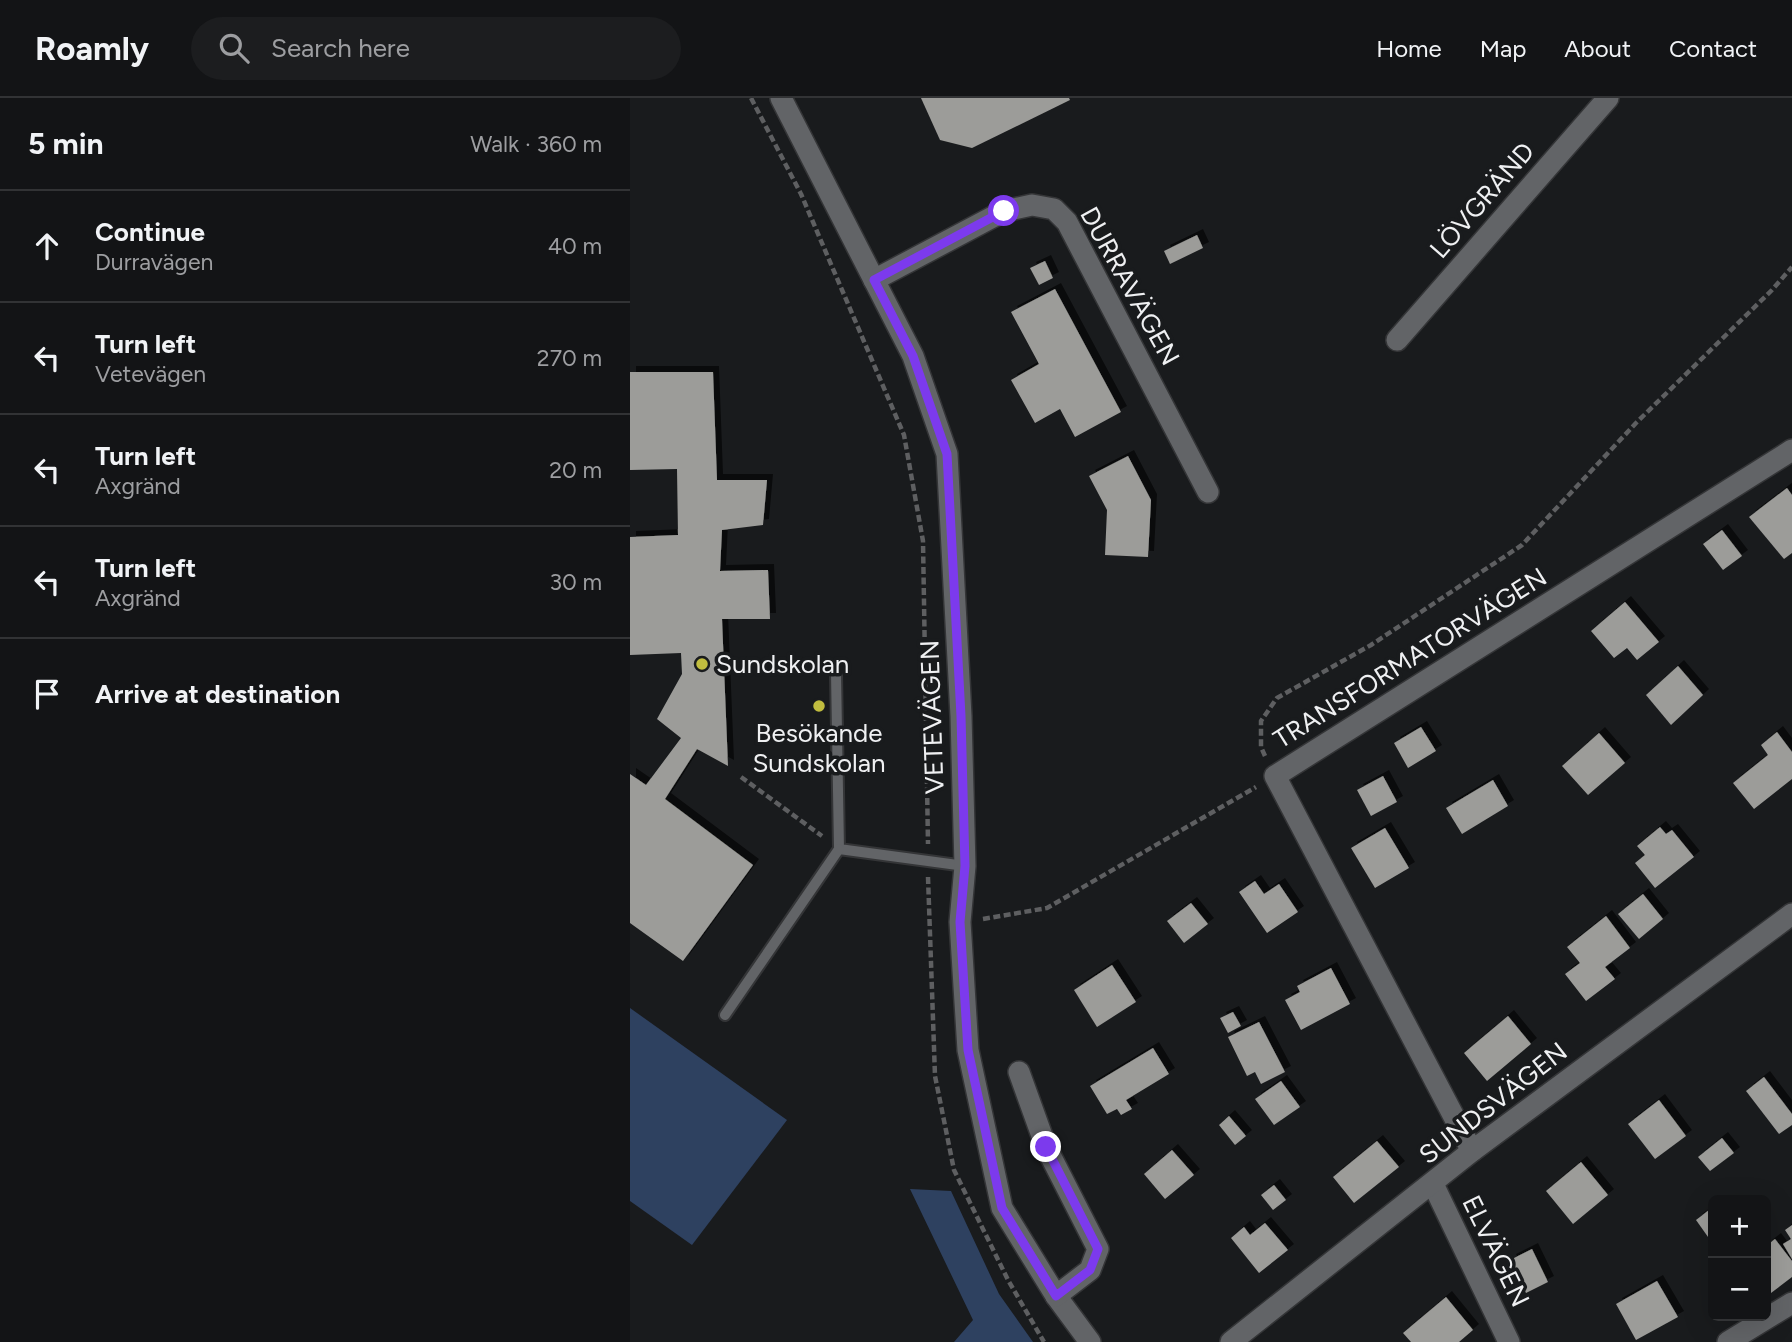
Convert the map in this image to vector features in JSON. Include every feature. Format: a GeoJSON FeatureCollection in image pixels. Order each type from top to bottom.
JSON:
{"type":"FeatureCollection","features":[{"type":"Feature","properties":{"kind":"street","name":"VETEVÄGEN"},"geometry":{"type":"LineString","coordinates":[[781,98],[913,356],[947,454],[961,716],[965,866],[960,922],[968,1050],[1002,1208],[1056,1296],[1090,1342]]}},
{"type":"Feature","properties":{"kind":"street","name":"LÖVGRÄND"},"geometry":{"type":"LineString","coordinates":[[1397,340],[1608,98]]}},
{"type":"Feature","properties":{"kind":"street","name":"DURRAVÄGEN"},"geometry":{"type":"LineString","coordinates":[[874,280],[1004,211],[1032,205],[1054,209],[1068,222],[1208,492]]}},
{"type":"Feature","properties":{"kind":"street","name":"TRANSFORMATORVÄGEN"},"geometry":{"type":"LineString","coordinates":[[1472,1151],[1275,776],[1791,453]]}},
{"type":"Feature","properties":{"kind":"street","name":"SUNDSVÄGEN"},"geometry":{"type":"LineString","coordinates":[[1231,1342],[1472,1151],[1792,914]]}},
{"type":"Feature","properties":{"kind":"street"},"geometry":{"type":"LineString","coordinates":[[1019,1072],[1046,1147],[1098,1249],[1090,1270],[1056,1296]]}},
{"type":"Feature","properties":{"kind":"street","name":"ELVÄGEN"},"geometry":{"type":"LineString","coordinates":[[1433,1184],[1509,1342]]}},
{"type":"Feature","properties":{"kind":"street"},"geometry":{"type":"LineString","coordinates":[[1728,1342],[1792,1303]]}},
{"type":"Feature","properties":{"kind":"lane"},"geometry":{"type":"LineString","coordinates":[[725,1015],[839,849],[836,673]]}},
{"type":"Feature","properties":{"kind":"lane"},"geometry":{"type":"LineString","coordinates":[[839,849],[965,866]]}},
{"type":"Feature","properties":{"kind":"path"},"geometry":{"type":"LineString","coordinates":[[751,98],[801,194],[904,435],[923,541],[928,861],[935,1076],[954,1170],[1008,1280],[1044,1342]]}},
{"type":"Feature","properties":{"kind":"path"},"geometry":{"type":"LineString","coordinates":[[960,922],[1047,908],[1275,776],[1261,747],[1261,721],[1277,698],[1371,645],[1522,545],[1636,423],[1772,290],[1792,267]]}},
{"type":"Feature","properties":{"kind":"path"},"geometry":{"type":"LineString","coordinates":[[741,777],[839,849]]}},
{"type":"Feature","properties":{"kind":"shaded area"},"geometry":{"type":"Polygon","coordinates":[[[630,1008],[787,1120],[692,1245],[630,1201],[630,1008]]]}},
{"type":"Feature","properties":{"kind":"shaded area"},"geometry":{"type":"Polygon","coordinates":[[[910,1189],[951,1191],[999,1294],[1033,1342],[954,1342],[973,1320],[910,1189]]]}},
{"type":"Feature","properties":{"kind":"building"},"geometry":{"type":"Polygon","coordinates":[[[921,98],[1070,100],[972,148],[940,140],[921,98]]]}},
{"type":"Feature","properties":{"kind":"building"},"geometry":{"type":"Polygon","coordinates":[[[1197,235],[1203,248],[1170,264],[1164,251],[1197,235]]]}},
{"type":"Feature","properties":{"kind":"building"},"geometry":{"type":"Polygon","coordinates":[[[1045,261],[1053,278],[1039,285],[1030,268],[1045,261]]]}},
{"type":"Feature","properties":{"kind":"building"},"geometry":{"type":"Polygon","coordinates":[[[1055,289],[1121,412],[1075,437],[1060,409],[1035,423],[1011,380],[1039,364],[1011,312],[1055,289]]]}},
{"type":"Feature","properties":{"kind":"building","name":"Sundskolan"},"geometry":{"type":"Polygon","coordinates":[[[630,372],[713,372],[717,480],[767,480],[763,525],[722,530],[720,571],[768,570],[770,619],[722,619],[728,766],[697,749],[665,799],[753,865],[683,961],[630,923],[630,774],[646,785],[681,738],[657,719],[682,674],[681,653],[630,655],[630,537],[678,535],[677,469],[630,470],[630,372]]]}},
{"type":"Feature","properties":{"kind":"building"},"geometry":{"type":"Polygon","coordinates":[[[1128,456],[1151,500],[1148,557],[1105,555],[1107,510],[1089,476],[1128,456]]]}},
{"type":"Feature","properties":{"kind":"building"},"geometry":{"type":"Polygon","coordinates":[[[1787,488],[1792,495],[1792,553],[1784,559],[1749,517],[1787,488]]]}},
{"type":"Feature","properties":{"kind":"building"},"geometry":{"type":"Polygon","coordinates":[[[1722,530],[1742,556],[1723,570],[1703,544],[1722,530]]]}},
{"type":"Feature","properties":{"kind":"building"},"geometry":{"type":"Polygon","coordinates":[[[1625,602],[1659,642],[1637,660],[1627,648],[1614,658],[1591,631],[1625,602]]]}},
{"type":"Feature","properties":{"kind":"building"},"geometry":{"type":"Polygon","coordinates":[[[1678,666],[1703,695],[1671,725],[1646,695],[1678,666]]]}},
{"type":"Feature","properties":{"kind":"building"},"geometry":{"type":"Polygon","coordinates":[[[1421,727],[1436,751],[1408,768],[1394,743],[1421,727]]]}},
{"type":"Feature","properties":{"kind":"building"},"geometry":{"type":"Polygon","coordinates":[[[1777,732],[1792,752],[1792,779],[1754,809],[1733,783],[1768,755],[1761,745],[1777,732]]]}},
{"type":"Feature","properties":{"kind":"building"},"geometry":{"type":"Polygon","coordinates":[[[1599,733],[1625,763],[1588,795],[1562,766],[1599,733]]]}},
{"type":"Feature","properties":{"kind":"building"},"geometry":{"type":"Polygon","coordinates":[[[1383,776],[1397,802],[1371,816],[1357,790],[1383,776]]]}},
{"type":"Feature","properties":{"kind":"building"},"geometry":{"type":"Polygon","coordinates":[[[1493,780],[1508,806],[1462,834],[1446,808],[1493,780]]]}},
{"type":"Feature","properties":{"kind":"building"},"geometry":{"type":"Polygon","coordinates":[[[1660,827],[1666,834],[1672,830],[1694,857],[1655,888],[1635,863],[1645,855],[1637,846],[1660,827]]]}},
{"type":"Feature","properties":{"kind":"building"},"geometry":{"type":"Polygon","coordinates":[[[1385,828],[1409,868],[1375,888],[1351,848],[1385,828]]]}},
{"type":"Feature","properties":{"kind":"building"},"geometry":{"type":"Polygon","coordinates":[[[1255,881],[1264,894],[1279,884],[1298,912],[1267,933],[1239,892],[1255,881]]]}},
{"type":"Feature","properties":{"kind":"building"},"geometry":{"type":"Polygon","coordinates":[[[1643,894],[1663,919],[1639,939],[1618,914],[1643,894]]]}},
{"type":"Feature","properties":{"kind":"building"},"geometry":{"type":"Polygon","coordinates":[[[1191,903],[1208,924],[1184,943],[1167,921],[1191,903]]]}},
{"type":"Feature","properties":{"kind":"building"},"geometry":{"type":"Polygon","coordinates":[[[1606,916],[1630,948],[1605,967],[1615,979],[1586,1001],[1565,974],[1580,963],[1567,947],[1606,916]]]}},
{"type":"Feature","properties":{"kind":"building"},"geometry":{"type":"Polygon","coordinates":[[[1112,965],[1136,1002],[1097,1027],[1074,990],[1112,965]]]}},
{"type":"Feature","properties":{"kind":"building"},"geometry":{"type":"Polygon","coordinates":[[[1331,968],[1350,1004],[1301,1030],[1285,1000],[1300,992],[1297,986],[1331,968]]]}},
{"type":"Feature","properties":{"kind":"building"},"geometry":{"type":"Polygon","coordinates":[[[1233,1012],[1241,1026],[1228,1033],[1220,1018],[1233,1012]]]}},
{"type":"Feature","properties":{"kind":"building"},"geometry":{"type":"Polygon","coordinates":[[[1508,1016],[1531,1044],[1487,1081],[1464,1053],[1508,1016]]]}},
{"type":"Feature","properties":{"kind":"building"},"geometry":{"type":"Polygon","coordinates":[[[1259,1022],[1285,1072],[1261,1084],[1255,1072],[1247,1076],[1228,1037],[1259,1022]]]}},
{"type":"Feature","properties":{"kind":"building"},"geometry":{"type":"Polygon","coordinates":[[[1153,1048],[1169,1074],[1126,1100],[1132,1109],[1121,1115],[1117,1109],[1107,1114],[1090,1086],[1153,1048]]]}},
{"type":"Feature","properties":{"kind":"building"},"geometry":{"type":"Polygon","coordinates":[[[1764,1077],[1792,1114],[1792,1125],[1779,1134],[1746,1091],[1764,1077]]]}},
{"type":"Feature","properties":{"kind":"building"},"geometry":{"type":"Polygon","coordinates":[[[1281,1081],[1300,1107],[1274,1125],[1255,1099],[1281,1081]]]}},
{"type":"Feature","properties":{"kind":"building"},"geometry":{"type":"Polygon","coordinates":[[[1659,1100],[1686,1136],[1655,1159],[1628,1124],[1659,1100]]]}},
{"type":"Feature","properties":{"kind":"building"},"geometry":{"type":"Polygon","coordinates":[[[1229,1116],[1246,1136],[1235,1145],[1219,1125],[1229,1116]]]}},
{"type":"Feature","properties":{"kind":"building"},"geometry":{"type":"Polygon","coordinates":[[[1722,1138],[1734,1153],[1710,1171],[1698,1157],[1722,1138]]]}},
{"type":"Feature","properties":{"kind":"building"},"geometry":{"type":"Polygon","coordinates":[[[1377,1141],[1399,1167],[1354,1203],[1333,1177],[1377,1141]]]}},
{"type":"Feature","properties":{"kind":"building"},"geometry":{"type":"Polygon","coordinates":[[[1172,1150],[1194,1175],[1165,1199],[1144,1174],[1172,1150]]]}},
{"type":"Feature","properties":{"kind":"building"},"geometry":{"type":"Polygon","coordinates":[[[1581,1162],[1608,1195],[1573,1224],[1546,1191],[1581,1162]]]}},
{"type":"Feature","properties":{"kind":"building"},"geometry":{"type":"Polygon","coordinates":[[[1274,1185],[1286,1200],[1273,1210],[1261,1195],[1274,1185]]]}},
{"type":"Feature","properties":{"kind":"building"},"geometry":{"type":"Polygon","coordinates":[[[1708,1211],[1708,1237],[1696,1220],[1708,1211]]]}},
{"type":"Feature","properties":{"kind":"building"},"geometry":{"type":"Polygon","coordinates":[[[1265,1223],[1288,1250],[1259,1273],[1231,1238],[1244,1227],[1250,1235],[1265,1223]]]}},
{"type":"Feature","properties":{"kind":"building"},"geometry":{"type":"Polygon","coordinates":[[[1792,1225],[1792,1259],[1783,1244],[1791,1239],[1785,1230],[1792,1225]]]}},
{"type":"Feature","properties":{"kind":"building"},"geometry":{"type":"Polygon","coordinates":[[[1775,1239],[1792,1261],[1792,1277],[1771,1293],[1771,1258],[1771,1242],[1775,1239]]]}},
{"type":"Feature","properties":{"kind":"building"},"geometry":{"type":"Polygon","coordinates":[[[1532,1249],[1548,1282],[1526,1293],[1510,1260],[1532,1249]]]}},
{"type":"Feature","properties":{"kind":"building"},"geometry":{"type":"Polygon","coordinates":[[[1657,1281],[1678,1317],[1636,1340],[1616,1304],[1657,1281]]]}},
{"type":"Feature","properties":{"kind":"building"},"geometry":{"type":"Polygon","coordinates":[[[1446,1297],[1473,1330],[1459,1342],[1411,1342],[1403,1333],[1446,1297]]]}},
{"type":"Feature","properties":{"kind":"place","name":"Sundskolan"},"geometry":{"type":"Point","coordinates":[702,664]}},
{"type":"Feature","properties":{"kind":"place","name":"Besökande Sundskolan"},"geometry":{"type":"Point","coordinates":[819,706]}},
{"type":"Feature","properties":{"kind":"route"},"geometry":{"type":"LineString","coordinates":[[1004,211],[874,280],[913,356],[947,454],[961,716],[965,866],[960,922],[968,1050],[1002,1208],[1056,1296],[1090,1270],[1098,1249],[1046,1147]]}}]}
